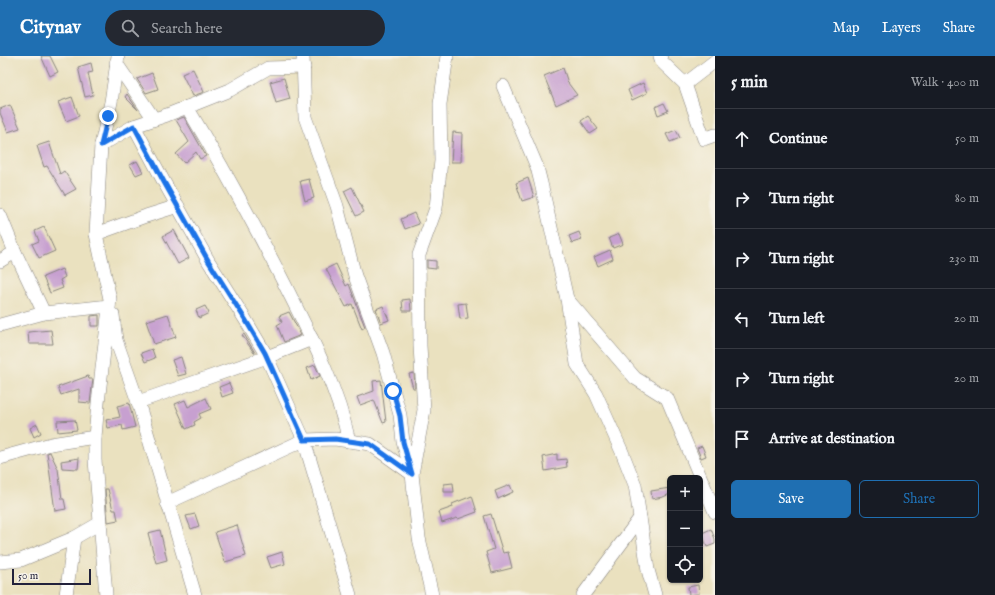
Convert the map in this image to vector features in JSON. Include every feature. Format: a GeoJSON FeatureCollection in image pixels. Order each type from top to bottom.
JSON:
{"type":"FeatureCollection","features":[{"type":"Feature","properties":{"kind":"street"},"geometry":{"type":"LineString","coordinates":[[412,474],[424,410],[420,346],[419,255],[436,208],[441,161],[440,104],[447,56]]}},
{"type":"Feature","properties":{"kind":"street"},"geometry":{"type":"LineString","coordinates":[[660,56],[662,62],[685,84],[704,139],[715,135]]}},
{"type":"Feature","properties":{"kind":"street"},"geometry":{"type":"LineString","coordinates":[[117,60],[154,119]]}},
{"type":"Feature","properties":{"kind":"street"},"geometry":{"type":"LineString","coordinates":[[117,60],[111,102],[101,145],[96,234],[116,340],[138,402],[194,595]]}},
{"type":"Feature","properties":{"kind":"street"},"geometry":{"type":"LineString","coordinates":[[101,145],[134,126],[230,90],[268,68],[304,61],[305,117],[337,206],[355,276],[383,353],[400,416],[403,442],[412,474],[419,538],[432,595]]}},
{"type":"Feature","properties":{"kind":"street"},"geometry":{"type":"LineString","coordinates":[[685,84],[715,61]]}},
{"type":"Feature","properties":{"kind":"street"},"geometry":{"type":"LineString","coordinates":[[503,86],[537,167],[567,299],[578,364],[596,394],[635,485],[648,570],[655,595]]}},
{"type":"Feature","properties":{"kind":"street"},"geometry":{"type":"LineString","coordinates":[[187,107],[218,158],[263,241],[312,339],[344,416],[349,441]]}},
{"type":"Feature","properties":{"kind":"street"},"geometry":{"type":"LineString","coordinates":[[134,126],[209,262],[245,319],[266,357],[304,440],[350,595]]}},
{"type":"Feature","properties":{"kind":"street"},"geometry":{"type":"LineString","coordinates":[[96,234],[178,206]]}},
{"type":"Feature","properties":{"kind":"street"},"geometry":{"type":"LineString","coordinates":[[0,215],[15,252],[44,313]]}},
{"type":"Feature","properties":{"kind":"street"},"geometry":{"type":"LineString","coordinates":[[0,261],[15,252]]}},
{"type":"Feature","properties":{"kind":"street"},"geometry":{"type":"LineString","coordinates":[[567,299],[635,378],[667,398],[709,482],[715,491]]}},
{"type":"Feature","properties":{"kind":"street"},"geometry":{"type":"LineString","coordinates":[[0,325],[44,313],[109,303]]}},
{"type":"Feature","properties":{"kind":"street"},"geometry":{"type":"LineString","coordinates":[[106,595],[95,460],[95,436],[109,303]]}},
{"type":"Feature","properties":{"kind":"street"},"geometry":{"type":"LineString","coordinates":[[138,402],[266,357],[312,339]]}},
{"type":"Feature","properties":{"kind":"street"},"geometry":{"type":"LineString","coordinates":[[0,458],[51,444],[95,436]]}},
{"type":"Feature","properties":{"kind":"street"},"geometry":{"type":"LineString","coordinates":[[167,504],[304,440],[335,439],[370,444],[412,474]]}},
{"type":"Feature","properties":{"kind":"street"},"geometry":{"type":"LineString","coordinates":[[709,482],[715,512]]}},
{"type":"Feature","properties":{"kind":"street"},"geometry":{"type":"LineString","coordinates":[[583,595],[640,518]]}},
{"type":"Feature","properties":{"kind":"street"},"geometry":{"type":"LineString","coordinates":[[0,562],[21,560],[74,538],[100,523]]}},
{"type":"Feature","properties":{"kind":"street"},"geometry":{"type":"LineString","coordinates":[[66,595],[74,538]]}},
{"type":"Feature","properties":{"kind":"building"},"geometry":{"type":"Polygon","coordinates":[[[41,56],[50,56],[58,72],[50,76],[41,56]]]}},
{"type":"Feature","properties":{"kind":"building"},"geometry":{"type":"Polygon","coordinates":[[[91,63],[93,72],[88,73],[93,95],[85,97],[78,67],[91,63]]]}},
{"type":"Feature","properties":{"kind":"building"},"geometry":{"type":"Polygon","coordinates":[[[563,68],[568,83],[577,95],[556,105],[544,76],[563,68]]]}},
{"type":"Feature","properties":{"kind":"building"},"geometry":{"type":"Polygon","coordinates":[[[193,69],[204,92],[193,96],[182,74],[193,69]]]}},
{"type":"Feature","properties":{"kind":"building"},"geometry":{"type":"Polygon","coordinates":[[[152,73],[158,89],[146,93],[137,79],[152,73]]]}},
{"type":"Feature","properties":{"kind":"building"},"geometry":{"type":"Polygon","coordinates":[[[284,78],[290,99],[276,103],[270,82],[284,78]]]}},
{"type":"Feature","properties":{"kind":"building"},"geometry":{"type":"Polygon","coordinates":[[[643,83],[647,93],[632,100],[628,90],[643,83]]]}},
{"type":"Feature","properties":{"kind":"building"},"geometry":{"type":"Polygon","coordinates":[[[127,94],[138,110],[125,97],[127,94]]]}},
{"type":"Feature","properties":{"kind":"building"},"geometry":{"type":"Polygon","coordinates":[[[72,97],[79,116],[66,121],[58,102],[72,97]]]}},
{"type":"Feature","properties":{"kind":"building"},"geometry":{"type":"Polygon","coordinates":[[[664,103],[668,111],[658,115],[655,107],[664,103]]]}},
{"type":"Feature","properties":{"kind":"building"},"geometry":{"type":"Polygon","coordinates":[[[10,105],[20,128],[8,132],[0,113],[0,109],[10,105]]]}},
{"type":"Feature","properties":{"kind":"building"},"geometry":{"type":"Polygon","coordinates":[[[588,116],[598,129],[590,134],[581,121],[588,116]]]}},
{"type":"Feature","properties":{"kind":"building"},"geometry":{"type":"Polygon","coordinates":[[[184,117],[206,156],[200,159],[196,152],[184,163],[176,154],[189,142],[176,120],[184,117]]]}},
{"type":"Feature","properties":{"kind":"building"},"geometry":{"type":"Polygon","coordinates":[[[676,130],[680,138],[670,142],[666,134],[676,130]]]}},
{"type":"Feature","properties":{"kind":"building"},"geometry":{"type":"Polygon","coordinates":[[[453,132],[462,133],[461,162],[451,162],[453,132]]]}},
{"type":"Feature","properties":{"kind":"building"},"geometry":{"type":"Polygon","coordinates":[[[49,142],[60,174],[64,171],[76,189],[65,195],[47,166],[44,167],[37,146],[49,142]]]}},
{"type":"Feature","properties":{"kind":"building"},"geometry":{"type":"Polygon","coordinates":[[[137,161],[143,172],[136,175],[130,165],[137,161]]]}},
{"type":"Feature","properties":{"kind":"building"},"geometry":{"type":"Polygon","coordinates":[[[528,178],[534,197],[522,201],[516,183],[528,178]]]}},
{"type":"Feature","properties":{"kind":"building"},"geometry":{"type":"Polygon","coordinates":[[[309,179],[314,198],[305,201],[300,181],[309,179]]]}},
{"type":"Feature","properties":{"kind":"building"},"geometry":{"type":"Polygon","coordinates":[[[352,187],[364,212],[356,216],[344,191],[352,187]]]}},
{"type":"Feature","properties":{"kind":"building"},"geometry":{"type":"Polygon","coordinates":[[[414,213],[419,224],[405,229],[401,219],[414,213]]]}},
{"type":"Feature","properties":{"kind":"building"},"geometry":{"type":"Polygon","coordinates":[[[44,227],[55,251],[39,258],[32,244],[39,241],[35,231],[44,227]]]}},
{"type":"Feature","properties":{"kind":"building"},"geometry":{"type":"Polygon","coordinates":[[[174,230],[189,258],[178,264],[163,236],[174,230]]]}},
{"type":"Feature","properties":{"kind":"building"},"geometry":{"type":"Polygon","coordinates":[[[579,232],[582,240],[572,243],[569,236],[579,232]]]}},
{"type":"Feature","properties":{"kind":"building"},"geometry":{"type":"Polygon","coordinates":[[[619,234],[623,244],[613,248],[609,238],[619,234]]]}},
{"type":"Feature","properties":{"kind":"building"},"geometry":{"type":"Polygon","coordinates":[[[610,250],[613,259],[598,266],[594,257],[610,250]]]}},
{"type":"Feature","properties":{"kind":"building"},"geometry":{"type":"Polygon","coordinates":[[[427,260],[436,261],[436,269],[427,268],[427,260]]]}},
{"type":"Feature","properties":{"kind":"building"},"geometry":{"type":"Polygon","coordinates":[[[336,264],[346,286],[349,284],[365,327],[362,329],[352,304],[346,307],[326,269],[336,264]]]}},
{"type":"Feature","properties":{"kind":"building"},"geometry":{"type":"Polygon","coordinates":[[[62,269],[65,277],[60,280],[63,288],[50,293],[43,277],[62,269]]]}},
{"type":"Feature","properties":{"kind":"building"},"geometry":{"type":"Polygon","coordinates":[[[410,299],[411,311],[403,311],[402,300],[410,299]]]}},
{"type":"Feature","properties":{"kind":"building"},"geometry":{"type":"Polygon","coordinates":[[[466,303],[468,318],[460,319],[458,304],[466,303]]]}},
{"type":"Feature","properties":{"kind":"building"},"geometry":{"type":"Polygon","coordinates":[[[205,306],[209,313],[199,318],[196,310],[205,306]]]}},
{"type":"Feature","properties":{"kind":"building"},"geometry":{"type":"Polygon","coordinates":[[[383,306],[389,320],[381,323],[376,309],[383,306]]]}},
{"type":"Feature","properties":{"kind":"building"},"geometry":{"type":"Polygon","coordinates":[[[289,312],[301,335],[284,342],[277,325],[282,322],[279,316],[289,312]]]}},
{"type":"Feature","properties":{"kind":"building"},"geometry":{"type":"Polygon","coordinates":[[[168,314],[176,337],[154,344],[146,321],[168,314]]]}},
{"type":"Feature","properties":{"kind":"building"},"geometry":{"type":"Polygon","coordinates":[[[99,315],[99,326],[91,326],[91,316],[99,315]]]}},
{"type":"Feature","properties":{"kind":"building"},"geometry":{"type":"Polygon","coordinates":[[[51,330],[53,344],[29,344],[28,332],[51,330]]]}},
{"type":"Feature","properties":{"kind":"building"},"geometry":{"type":"Polygon","coordinates":[[[244,334],[255,353],[242,335],[244,334]]]}},
{"type":"Feature","properties":{"kind":"building"},"geometry":{"type":"Polygon","coordinates":[[[152,349],[155,358],[145,362],[141,353],[152,349]]]}},
{"type":"Feature","properties":{"kind":"building"},"geometry":{"type":"Polygon","coordinates":[[[181,357],[186,374],[178,376],[172,360],[181,357]]]}},
{"type":"Feature","properties":{"kind":"building"},"geometry":{"type":"Polygon","coordinates":[[[315,365],[320,376],[311,380],[307,368],[315,365]]]}},
{"type":"Feature","properties":{"kind":"building"},"geometry":{"type":"Polygon","coordinates":[[[414,373],[415,388],[413,388],[409,374],[414,373]]]}},
{"type":"Feature","properties":{"kind":"building"},"geometry":{"type":"Polygon","coordinates":[[[88,376],[89,379],[93,379],[90,403],[79,402],[79,389],[61,395],[58,387],[88,376]]]}},
{"type":"Feature","properties":{"kind":"building"},"geometry":{"type":"Polygon","coordinates":[[[381,380],[386,422],[383,423],[374,400],[360,405],[357,397],[374,391],[373,381],[381,380]]]}},
{"type":"Feature","properties":{"kind":"building"},"geometry":{"type":"Polygon","coordinates":[[[229,383],[233,393],[222,397],[219,387],[229,383]]]}},
{"type":"Feature","properties":{"kind":"building"},"geometry":{"type":"Polygon","coordinates":[[[206,398],[211,409],[199,414],[201,418],[194,422],[195,425],[186,429],[175,404],[185,400],[188,407],[206,398]]]}},
{"type":"Feature","properties":{"kind":"building"},"geometry":{"type":"Polygon","coordinates":[[[129,403],[135,427],[123,430],[122,425],[108,428],[106,420],[120,417],[117,406],[129,403]]]}},
{"type":"Feature","properties":{"kind":"building"},"geometry":{"type":"Polygon","coordinates":[[[75,420],[77,430],[58,432],[57,421],[75,420]]]}},
{"type":"Feature","properties":{"kind":"building"},"geometry":{"type":"Polygon","coordinates":[[[37,424],[41,433],[34,437],[30,428],[37,424]]]}},
{"type":"Feature","properties":{"kind":"building"},"geometry":{"type":"Polygon","coordinates":[[[702,446],[706,456],[701,458],[697,448],[702,446]]]}},
{"type":"Feature","properties":{"kind":"building"},"geometry":{"type":"Polygon","coordinates":[[[50,452],[58,469],[62,499],[64,499],[66,509],[55,511],[47,453],[50,452]]]}},
{"type":"Feature","properties":{"kind":"building"},"geometry":{"type":"Polygon","coordinates":[[[557,454],[557,460],[566,459],[567,467],[545,471],[543,457],[557,454]]]}},
{"type":"Feature","properties":{"kind":"building"},"geometry":{"type":"Polygon","coordinates":[[[79,458],[78,469],[62,468],[61,461],[79,458]]]}},
{"type":"Feature","properties":{"kind":"building"},"geometry":{"type":"Polygon","coordinates":[[[453,483],[454,492],[444,492],[444,484],[453,483]]]}},
{"type":"Feature","properties":{"kind":"building"},"geometry":{"type":"Polygon","coordinates":[[[510,485],[513,492],[498,499],[495,491],[510,485]]]}},
{"type":"Feature","properties":{"kind":"building"},"geometry":{"type":"Polygon","coordinates":[[[667,488],[667,495],[652,499],[651,491],[667,488]]]}},
{"type":"Feature","properties":{"kind":"building"},"geometry":{"type":"Polygon","coordinates":[[[105,489],[108,489],[113,510],[116,510],[118,520],[108,522],[105,489]]]}},
{"type":"Feature","properties":{"kind":"building"},"geometry":{"type":"Polygon","coordinates":[[[472,496],[477,512],[442,523],[439,512],[453,507],[452,504],[472,496]]]}},
{"type":"Feature","properties":{"kind":"building"},"geometry":{"type":"Polygon","coordinates":[[[195,514],[199,526],[191,529],[186,516],[195,514]]]}},
{"type":"Feature","properties":{"kind":"building"},"geometry":{"type":"Polygon","coordinates":[[[491,514],[503,553],[508,552],[512,568],[492,573],[486,552],[494,549],[484,516],[491,514]]]}},
{"type":"Feature","properties":{"kind":"building"},"geometry":{"type":"Polygon","coordinates":[[[237,525],[246,556],[225,562],[215,532],[237,525]]]}},
{"type":"Feature","properties":{"kind":"building"},"geometry":{"type":"Polygon","coordinates":[[[711,529],[715,539],[715,544],[707,547],[703,533],[711,529]]]}},
{"type":"Feature","properties":{"kind":"building"},"geometry":{"type":"Polygon","coordinates":[[[160,530],[167,560],[156,563],[148,533],[160,530]]]}},
{"type":"Feature","properties":{"kind":"building"},"geometry":{"type":"Polygon","coordinates":[[[282,552],[285,564],[271,568],[267,557],[282,552]]]}},
{"type":"Feature","properties":{"kind":"building"},"geometry":{"type":"Polygon","coordinates":[[[698,585],[699,594],[689,595],[688,587],[698,585]]]}},
{"type":"Feature","properties":{"kind":"route"},"geometry":{"type":"LineString","coordinates":[[108,116],[101,145],[134,126],[209,262],[265,353],[304,440],[335,439],[370,444],[412,474],[403,442],[400,416],[393,391]]}}]}
